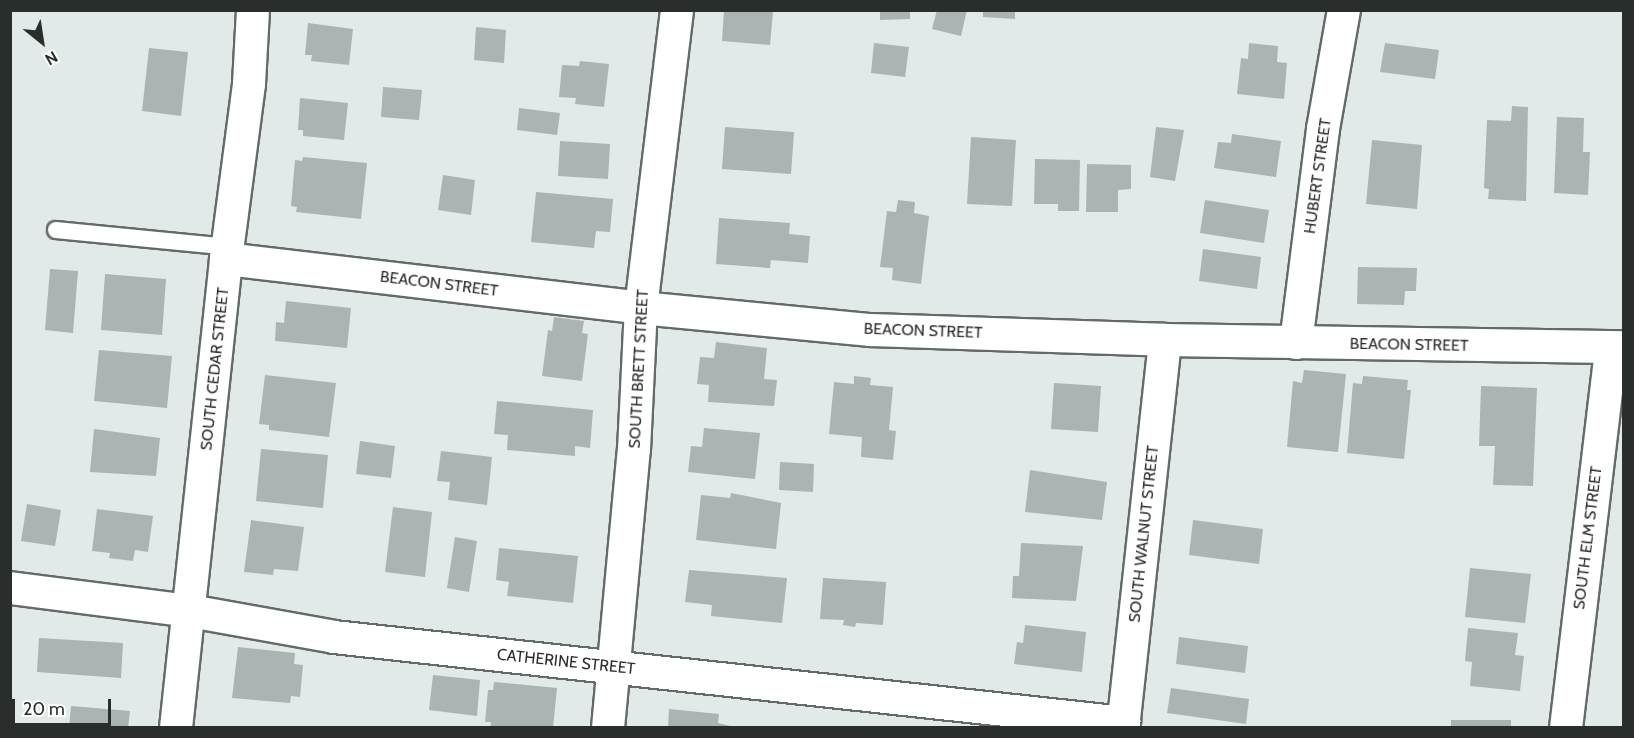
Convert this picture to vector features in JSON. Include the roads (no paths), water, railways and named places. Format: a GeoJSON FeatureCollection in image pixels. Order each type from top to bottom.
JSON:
{"type":"FeatureCollection","features":[{"type":"Feature","properties":{"kind":"street","name":"SOUTH CEDAR STREET"},"geometry":{"type":"LineString","coordinates":[[176,728],[227,253],[249,84],[253,10]]}},
{"type":"Feature","properties":{"kind":"street","name":"SOUTH BRETT STREET"},"geometry":{"type":"LineString","coordinates":[[608,728],[634,450],[641,308],[677,10]]}},
{"type":"Feature","properties":{"kind":"street","name":"HUBERT STREET"},"geometry":{"type":"LineString","coordinates":[[1296,343],[1323,129],[1344,10]]}},
{"type":"Feature","properties":{"kind":"street","name":"BEACON STREET"},"geometry":{"type":"LineString","coordinates":[[227,253],[641,308],[871,330],[1165,340],[1617,348]]}},
{"type":"Feature","properties":{"kind":"street","name":"SOUTH WALNUT STREET"},"geometry":{"type":"LineString","coordinates":[[1124,725],[1165,340]]}},
{"type":"Feature","properties":{"kind":"street","name":"SOUTH ELM STREET"},"geometry":{"type":"LineString","coordinates":[[1566,728],[1617,348]]}},
{"type":"Feature","properties":{"kind":"street","name":"CATHERINE STREET"},"geometry":{"type":"LineString","coordinates":[[10,588],[190,611],[334,637],[1124,725]]}},
{"type":"Feature","properties":{"kind":"lane"},"geometry":{"type":"LineString","coordinates":[[56,230],[227,253]]}}]}
